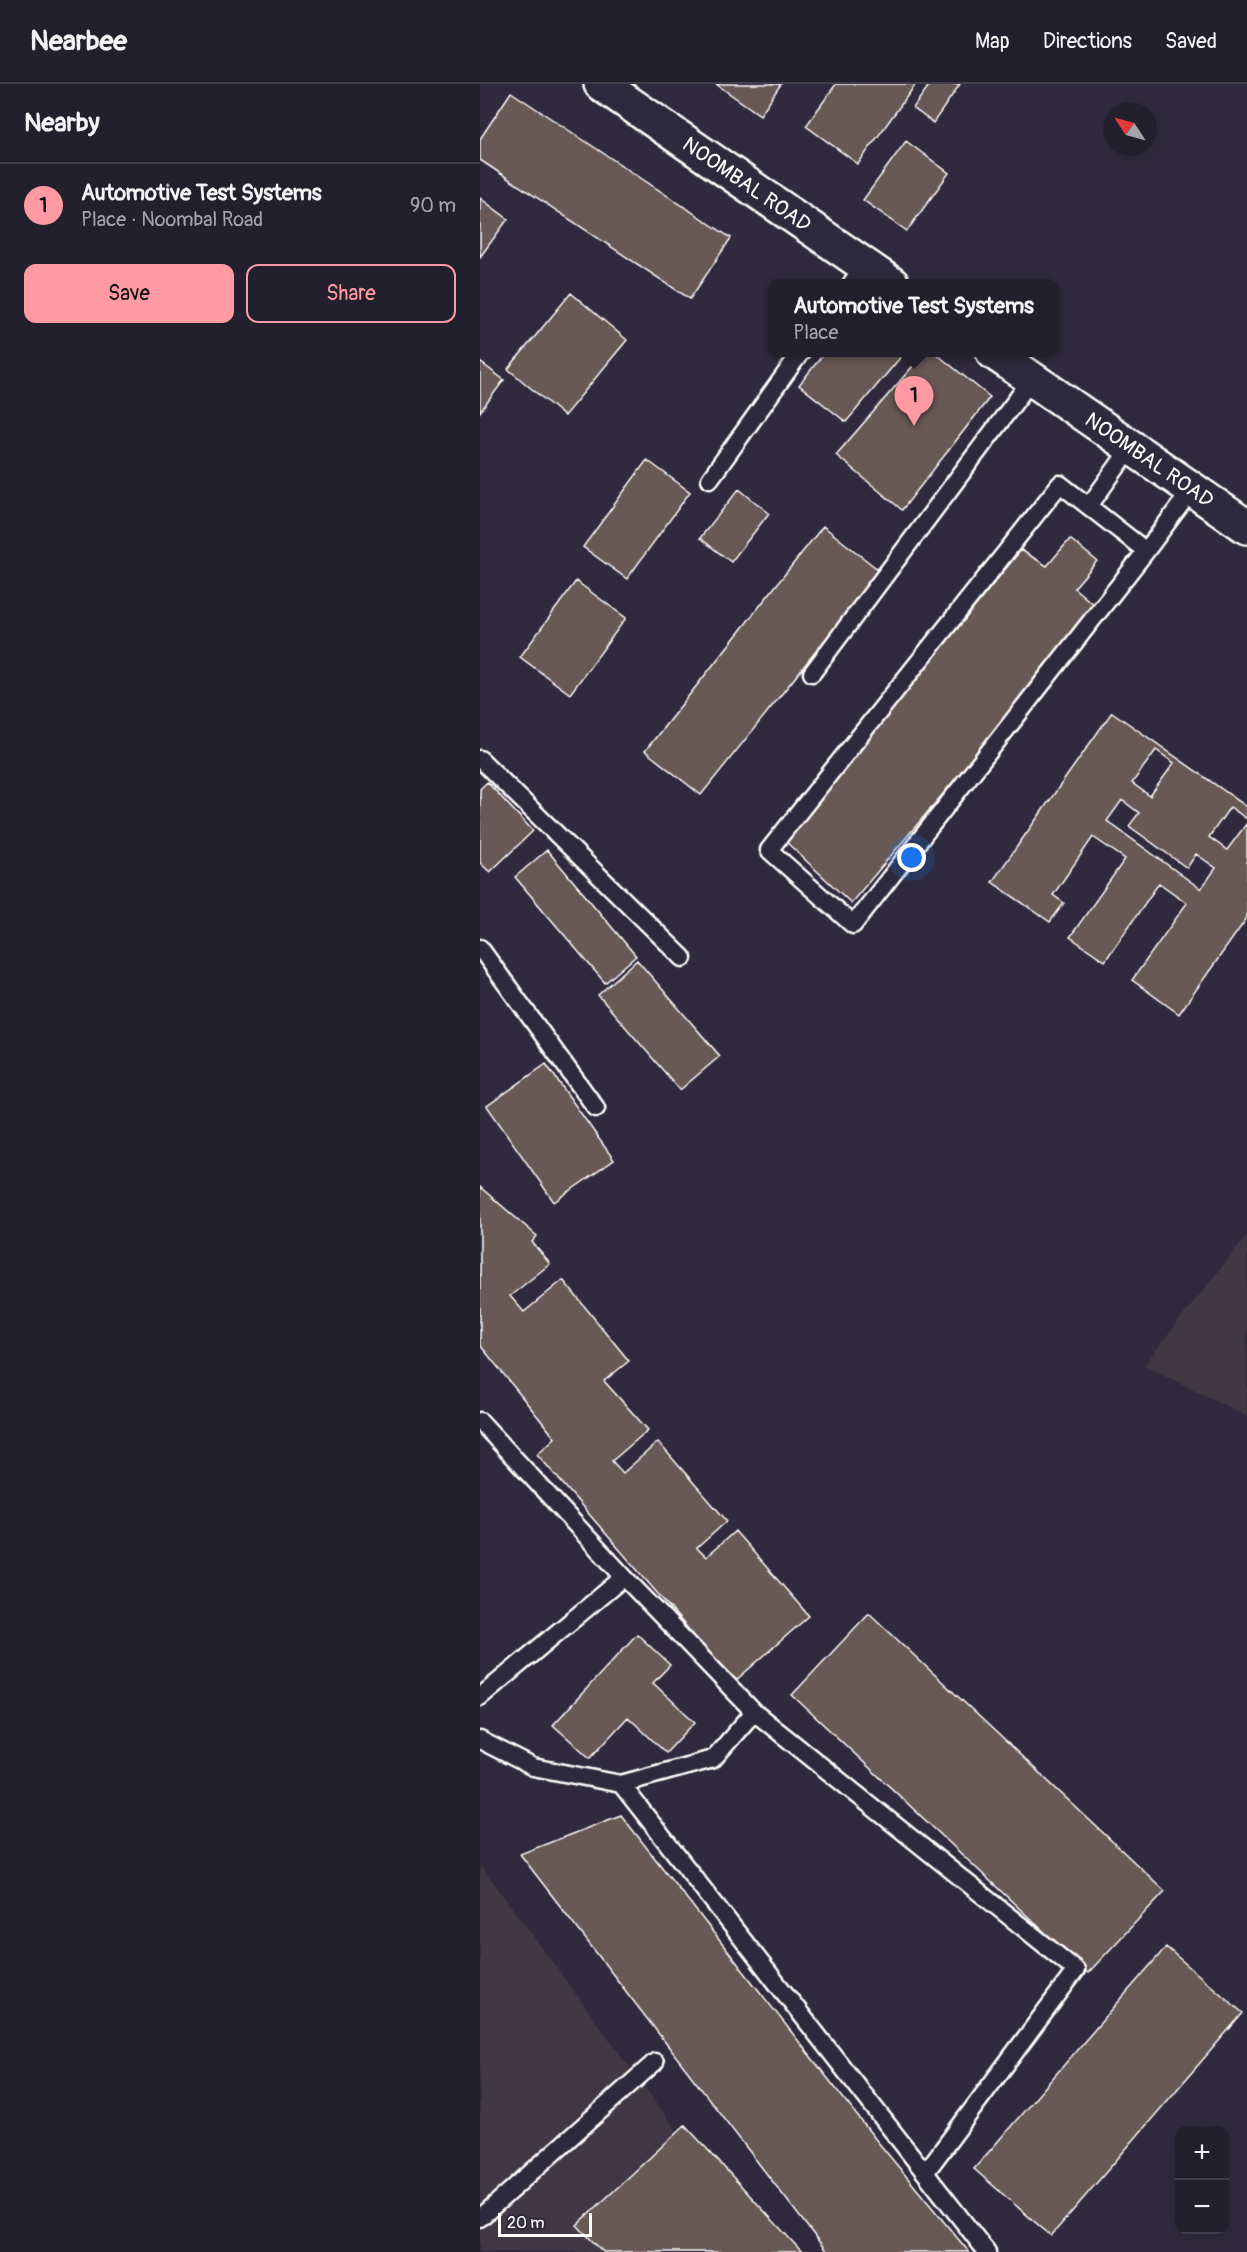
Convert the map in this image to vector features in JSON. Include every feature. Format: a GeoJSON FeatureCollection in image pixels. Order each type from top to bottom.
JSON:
{"type":"FeatureCollection","features":[{"type":"Feature","properties":{"kind":"street","name":"NOOMBAL ROAD"},"geometry":{"type":"LineString","coordinates":[[601,84],[858,274],[875,279]]}},
{"type":"Feature","properties":{"kind":"street","name":"NOOMBAL ROAD"},"geometry":{"type":"LineString","coordinates":[[1000,357],[1247,527]]}},
{"type":"Feature","properties":{"kind":"lane"},"geometry":{"type":"LineString","coordinates":[[710,479],[797,357]]}},
{"type":"Feature","properties":{"kind":"lane"},"geometry":{"type":"LineString","coordinates":[[812,673],[1032,379]]}},
{"type":"Feature","properties":{"kind":"lane"},"geometry":{"type":"LineString","coordinates":[[1089,507],[1132,447]]}},
{"type":"Feature","properties":{"kind":"lane"},"geometry":{"type":"LineString","coordinates":[[1146,551],[1060,484],[769,850],[853,925],[1146,551],[1193,488]]}},
{"type":"Feature","properties":{"kind":"lane"},"geometry":{"type":"LineString","coordinates":[[480,759],[683,958]]}},
{"type":"Feature","properties":{"kind":"lane"},"geometry":{"type":"LineString","coordinates":[[480,948],[596,1108]]}},
{"type":"Feature","properties":{"kind":"lane"},"geometry":{"type":"LineString","coordinates":[[480,1421],[624,1577],[754,1712],[1076,1970],[925,2173]]}},
{"type":"Feature","properties":{"kind":"lane"},"geometry":{"type":"LineString","coordinates":[[480,1697],[624,1577]]}},
{"type":"Feature","properties":{"kind":"lane"},"geometry":{"type":"LineString","coordinates":[[480,1740],[533,1767],[621,1784],[713,1760],[754,1712]]}},
{"type":"Feature","properties":{"kind":"lane"},"geometry":{"type":"LineString","coordinates":[[621,1784],[987,2252]]}},
{"type":"Feature","properties":{"kind":"lane"},"geometry":{"type":"LineString","coordinates":[[480,2218],[655,2062]]}},
{"type":"Feature","properties":{"kind":"shaded area"},"geometry":{"type":"Polygon","coordinates":[[[1247,1235],[1247,1416],[1144,1365],[1247,1235]]]}},
{"type":"Feature","properties":{"kind":"shaded area"},"geometry":{"type":"Polygon","coordinates":[[[480,1864],[766,2252],[480,2252],[480,1864]]]}},
{"type":"Feature","properties":{"kind":"building"},"geometry":{"type":"Polygon","coordinates":[[[716,84],[781,84],[760,115],[716,84]]]}},
{"type":"Feature","properties":{"kind":"building"},"geometry":{"type":"Polygon","coordinates":[[[836,84],[916,84],[858,164],[806,126],[836,84]]]}},
{"type":"Feature","properties":{"kind":"building"},"geometry":{"type":"Polygon","coordinates":[[[930,84],[960,84],[933,123],[913,108],[930,84]]]}},
{"type":"Feature","properties":{"kind":"building"},"geometry":{"type":"Polygon","coordinates":[[[511,92],[731,238],[690,299],[480,160],[480,139],[511,92]]]}},
{"type":"Feature","properties":{"kind":"building"},"geometry":{"type":"Polygon","coordinates":[[[906,141],[949,173],[907,231],[863,200],[906,141]]]}},
{"type":"Feature","properties":{"kind":"building"},"geometry":{"type":"Polygon","coordinates":[[[480,198],[508,219],[480,257],[480,198]]]}},
{"type":"Feature","properties":{"kind":"building"},"geometry":{"type":"Polygon","coordinates":[[[571,293],[627,340],[564,416],[508,369],[571,293]]]}},
{"type":"Feature","properties":{"kind":"building"},"geometry":{"type":"Polygon","coordinates":[[[821,357],[901,357],[846,422],[799,385],[821,357]]]}},
{"type":"Feature","properties":{"kind":"building"},"geometry":{"type":"Polygon","coordinates":[[[921,357],[940,357],[990,397],[902,510],[836,455],[921,357]]]}},
{"type":"Feature","properties":{"kind":"building"},"geometry":{"type":"Polygon","coordinates":[[[480,362],[504,380],[480,412],[480,362]]]}},
{"type":"Feature","properties":{"kind":"building"},"geometry":{"type":"Polygon","coordinates":[[[647,460],[690,492],[627,579],[583,547],[647,460]]]}},
{"type":"Feature","properties":{"kind":"building"},"geometry":{"type":"Polygon","coordinates":[[[739,489],[769,513],[731,562],[700,538],[739,489]]]}},
{"type":"Feature","properties":{"kind":"building"},"geometry":{"type":"Polygon","coordinates":[[[823,526],[880,571],[701,795],[645,751],[823,526]]]}},
{"type":"Feature","properties":{"kind":"building"},"geometry":{"type":"Polygon","coordinates":[[[1070,539],[1097,561],[1074,588],[1099,609],[851,903],[784,840],[1021,550],[1047,566],[1070,539]]]}},
{"type":"Feature","properties":{"kind":"building"},"geometry":{"type":"Polygon","coordinates":[[[576,581],[626,618],[570,694],[520,657],[576,581]]]}},
{"type":"Feature","properties":{"kind":"building"},"geometry":{"type":"Polygon","coordinates":[[[1112,712],[1247,807],[1247,819],[1230,807],[1209,837],[1227,850],[1247,823],[1247,918],[1179,1014],[1132,980],[1187,903],[1159,883],[1105,961],[1070,937],[1125,859],[1093,837],[1053,895],[1064,903],[1050,922],[992,882],[1112,712]],[[1156,750],[1132,783],[1150,796],[1174,763],[1156,750]],[[1122,800],[1107,821],[1201,889],[1216,868],[1196,854],[1187,868],[1129,826],[1139,813],[1122,800]]]}},
{"type":"Feature","properties":{"kind":"building"},"geometry":{"type":"Polygon","coordinates":[[[487,782],[533,831],[490,872],[480,863],[480,789],[487,782]]]}},
{"type":"Feature","properties":{"kind":"building"},"geometry":{"type":"Polygon","coordinates":[[[547,850],[636,956],[605,983],[515,877],[547,850]]]}},
{"type":"Feature","properties":{"kind":"building"},"geometry":{"type":"Polygon","coordinates":[[[637,960],[720,1056],[680,1090],[598,995],[637,960]]]}},
{"type":"Feature","properties":{"kind":"building"},"geometry":{"type":"Polygon","coordinates":[[[546,1064],[614,1160],[554,1202],[487,1106],[546,1064]]]}},
{"type":"Feature","properties":{"kind":"building"},"geometry":{"type":"Polygon","coordinates":[[[480,1187],[537,1236],[532,1242],[550,1264],[510,1296],[524,1312],[563,1280],[629,1361],[604,1381],[648,1430],[612,1461],[623,1473],[658,1442],[727,1521],[697,1548],[706,1557],[735,1531],[809,1616],[734,1682],[537,1454],[555,1438],[480,1345],[480,1187]]]}},
{"type":"Feature","properties":{"kind":"building"},"geometry":{"type":"Polygon","coordinates":[[[869,1613],[1165,1891],[1088,1973],[792,1695],[869,1613]]]}},
{"type":"Feature","properties":{"kind":"building"},"geometry":{"type":"Polygon","coordinates":[[[637,1634],[670,1665],[653,1683],[695,1722],[666,1753],[628,1717],[590,1758],[553,1725],[637,1634]]]}},
{"type":"Feature","properties":{"kind":"building"},"geometry":{"type":"Polygon","coordinates":[[[621,1815],[877,2141],[969,2252],[827,2252],[520,1854],[621,1815]]]}},
{"type":"Feature","properties":{"kind":"building"},"geometry":{"type":"Polygon","coordinates":[[[1166,1947],[1243,2013],[1051,2236],[974,2169],[1166,1947]]]}},
{"type":"Feature","properties":{"kind":"building"},"geometry":{"type":"Polygon","coordinates":[[[685,2125],[802,2252],[603,2252],[577,2225],[685,2125]]]}},
{"type":"Feature","properties":{"kind":"place","name":"Automotive Test Systems"},"geometry":{"type":"Point","coordinates":[914,426]}}]}
